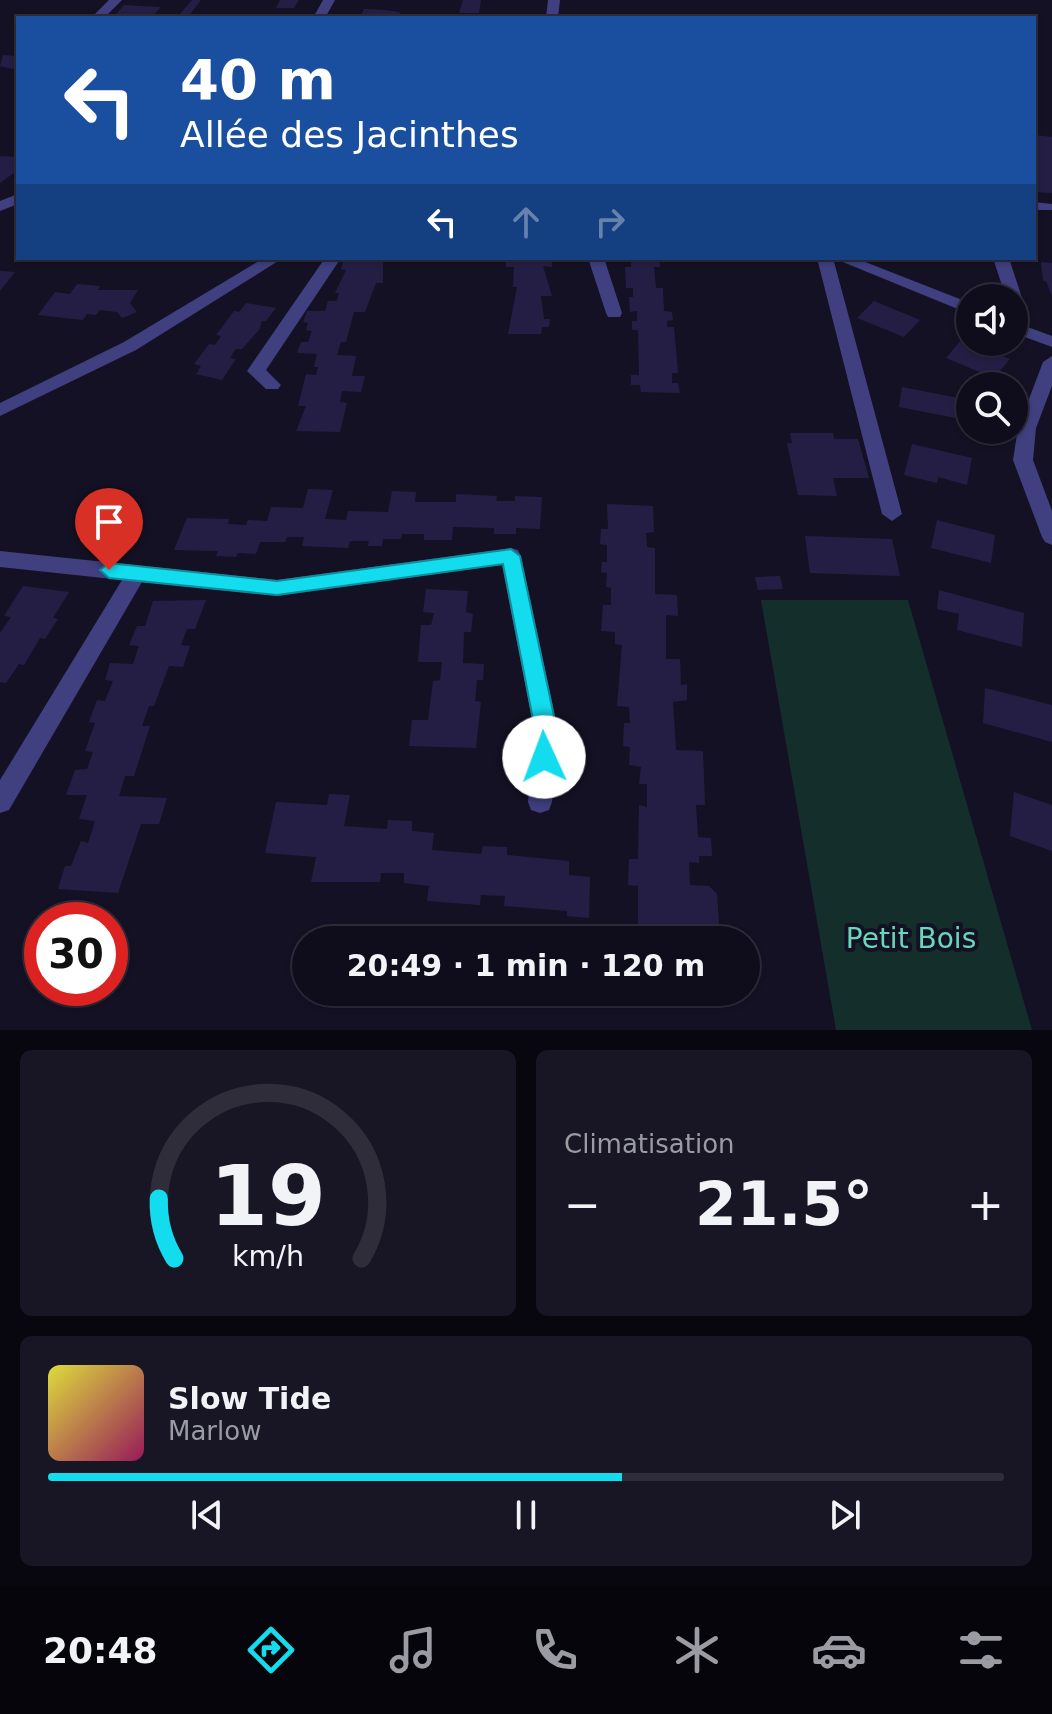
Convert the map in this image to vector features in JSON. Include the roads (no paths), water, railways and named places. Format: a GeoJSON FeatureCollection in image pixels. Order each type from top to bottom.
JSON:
{"type":"FeatureCollection","features":[{"type":"Feature","properties":{"kind":"street"},"geometry":{"type":"LineString","coordinates":[[99,16],[116,0]]}},
{"type":"Feature","properties":{"kind":"street"},"geometry":{"type":"LineString","coordinates":[[0,410],[130,346],[272,260]]}},
{"type":"Feature","properties":{"kind":"street"},"geometry":{"type":"LineString","coordinates":[[272,385],[256,371],[332,260]]}},
{"type":"Feature","properties":{"kind":"street"},"geometry":{"type":"LineString","coordinates":[[597,260],[614,313]]}},
{"type":"Feature","properties":{"kind":"street"},"geometry":{"type":"LineString","coordinates":[[826,260],[892,514]]}},
{"type":"Feature","properties":{"kind":"street"},"geometry":{"type":"LineString","coordinates":[[846,260],[956,303]]}},
{"type":"Feature","properties":{"kind":"street"},"geometry":{"type":"LineString","coordinates":[[1002,260],[1009,284]]}},
{"type":"Feature","properties":{"kind":"street"},"geometry":{"type":"LineString","coordinates":[[1028,333],[1052,342]]}},
{"type":"Feature","properties":{"kind":"street"},"geometry":{"type":"LineString","coordinates":[[1052,362],[1027,428],[1023,460],[1052,537]]}},
{"type":"Feature","properties":{"kind":"street"},"geometry":{"type":"LineString","coordinates":[[0,559],[277,588],[511,556],[547,735],[540,802]]}},
{"type":"Feature","properties":{"kind":"street"},"geometry":{"type":"LineString","coordinates":[[0,802],[137,573]]}},
{"type":"Feature","properties":{"kind":"park label","name":"Petit Bois"},"geometry":{"type":"Point","coordinates":[911,938]}}]}
